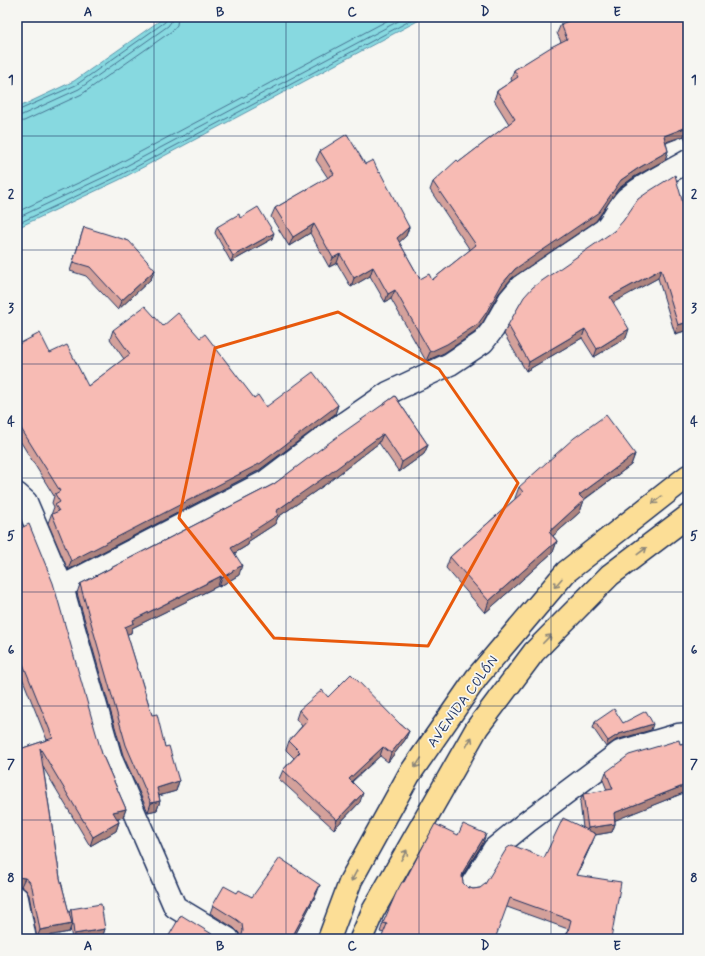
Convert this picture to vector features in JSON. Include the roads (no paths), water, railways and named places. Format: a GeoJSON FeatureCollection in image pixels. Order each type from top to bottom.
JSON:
{"type":"FeatureCollection","features":[{"type":"Feature","properties":{"kind":"main road","name":"AVENIDA COLÓN"},"geometry":{"type":"LineString","coordinates":[[330,939],[351,880],[409,775],[476,677],[566,572],[688,476]]}},
{"type":"Feature","properties":{"kind":"main road","name":"AVENIDA COLÓN"},"geometry":{"type":"LineString","coordinates":[[361,939],[373,910],[477,728],[534,652],[610,575],[688,516]]}},
{"type":"Feature","properties":{"kind":"street"},"geometry":{"type":"LineString","coordinates":[[62,587],[265,482],[327,435],[388,393],[450,364],[483,342],[520,286],[604,230],[611,223],[626,200],[645,186],[688,161]]}},
{"type":"Feature","properties":{"kind":"street"},"geometry":{"type":"LineString","coordinates":[[17,494],[26,502],[62,587],[111,759],[174,907],[228,939]]}},
{"type":"Feature","properties":{"kind":"street"},"geometry":{"type":"LineString","coordinates":[[471,886],[494,849],[527,822],[620,752],[678,735],[688,734]]}},
{"type":"Feature","properties":{"kind":"street"},"geometry":{"type":"LineString","coordinates":[[17,898],[24,939]]}},
{"type":"Feature","properties":{"kind":"water"},"geometry":{"type":"Polygon","coordinates":[[[165,17],[425,17],[119,180],[17,228],[17,108],[74,81],[165,17]]]}}]}
